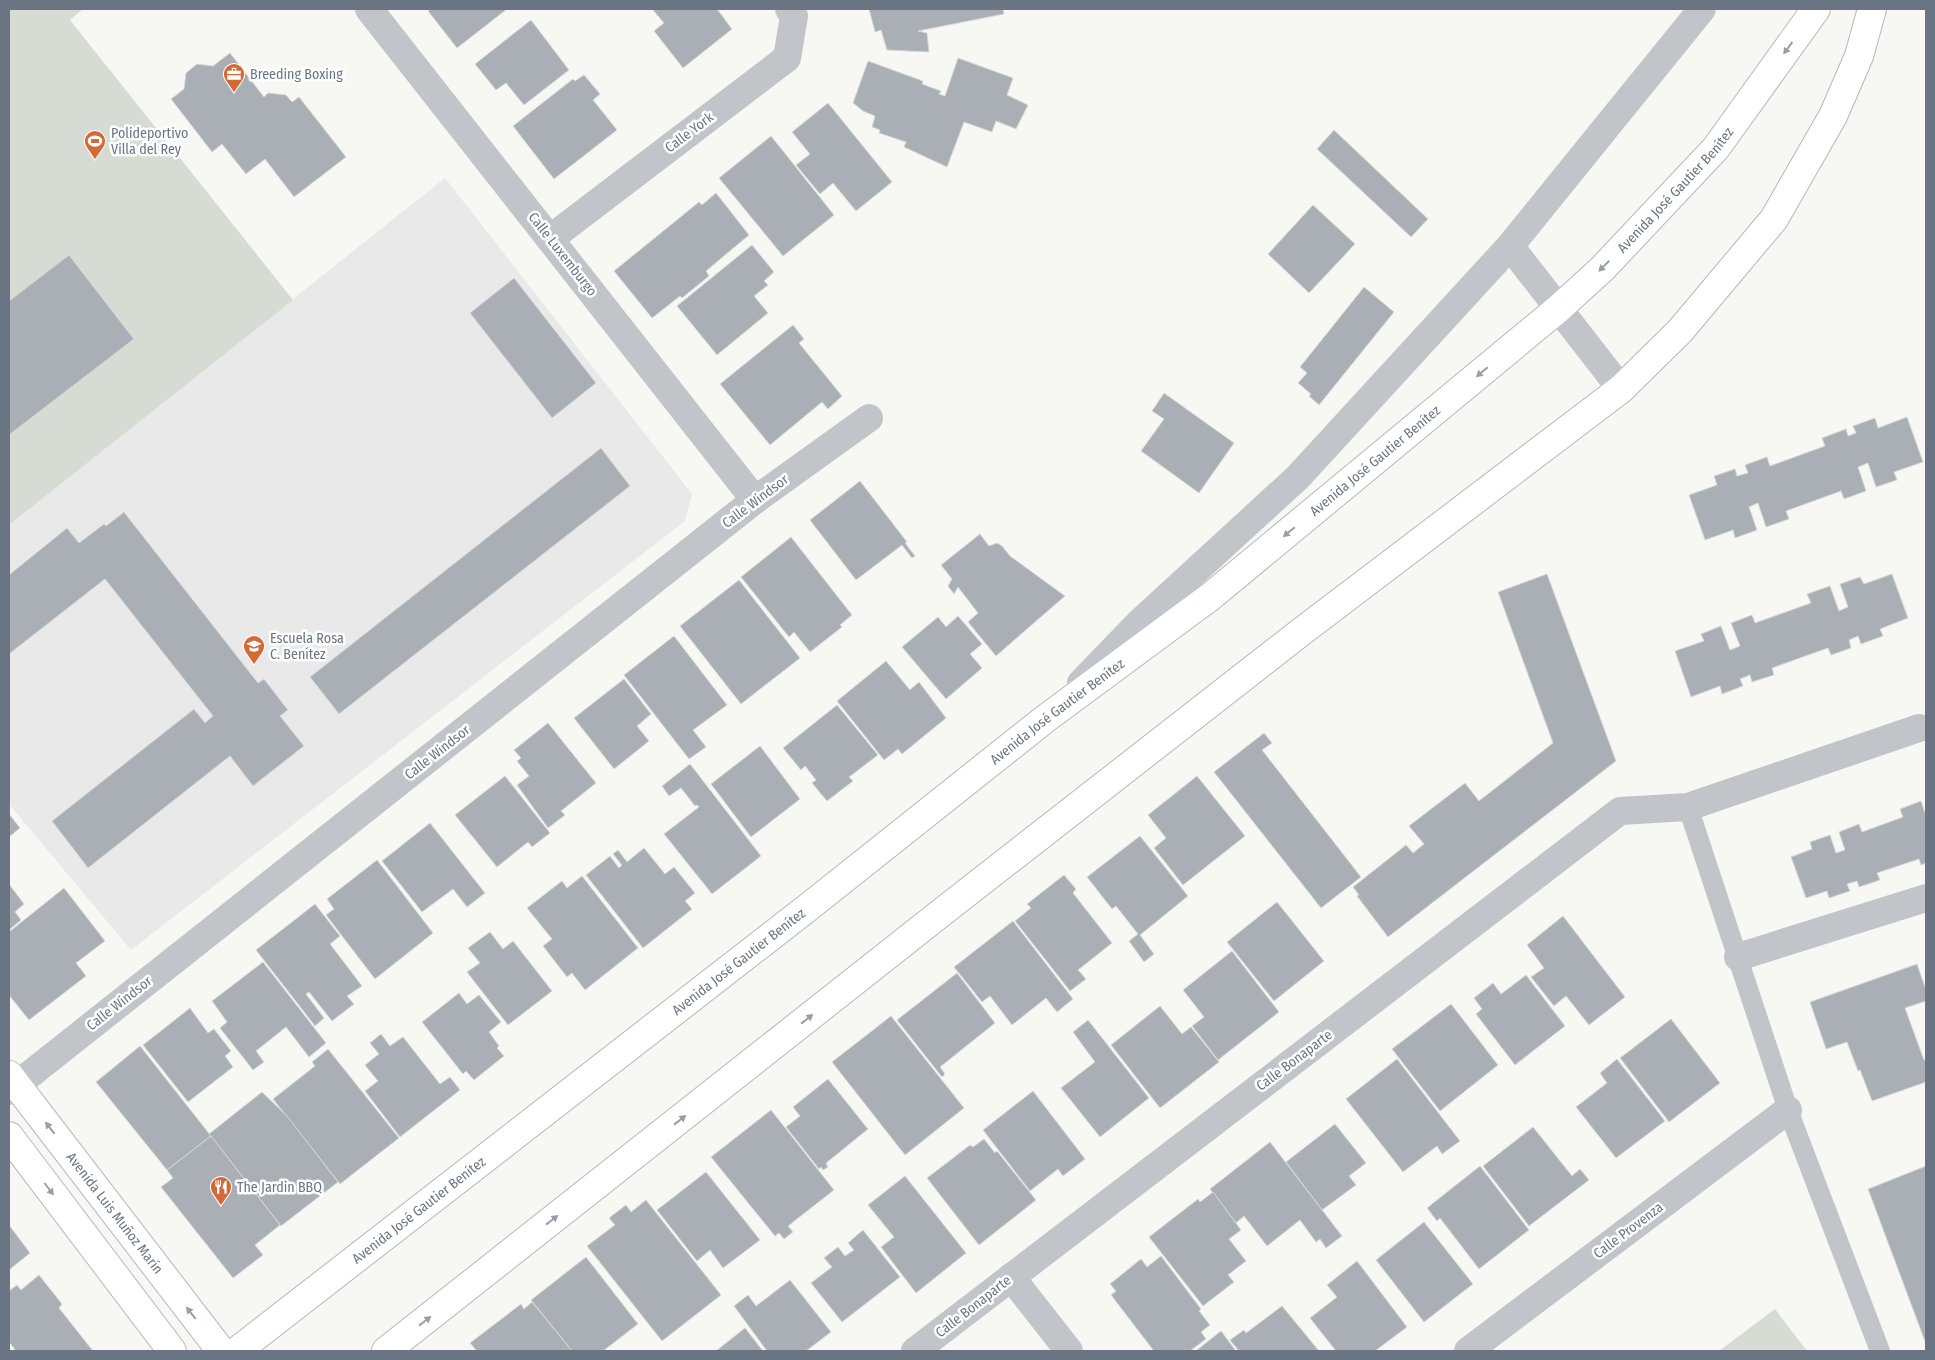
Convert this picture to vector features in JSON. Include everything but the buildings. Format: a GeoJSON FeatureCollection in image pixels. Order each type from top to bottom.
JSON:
{"type":"FeatureCollection","features":[{"type":"Feature","properties":{"kind":"main road","name":"Avenida José Gautier Benítez"},"geometry":{"type":"LineString","coordinates":[[237,1351],[1045,720],[1210,597],[1558,309],[1602,269],[1716,148],[1816,9]]}},
{"type":"Feature","properties":{"kind":"main road"},"geometry":{"type":"LineString","coordinates":[[386,1351],[1293,638],[1621,389],[1680,331],[1774,219],[1833,116],[1859,56],[1872,9]]}},
{"type":"Feature","properties":{"kind":"main road","name":"Avenida Luis Muñoz Marín"},"geometry":{"type":"LineString","coordinates":[[11,1084],[221,1351]]}},
{"type":"Feature","properties":{"kind":"main road"},"geometry":{"type":"LineString","coordinates":[[9,1136],[172,1351]]}},
{"type":"Feature","properties":{"kind":"street","name":"Calle Luxemburgo"},"geometry":{"type":"LineString","coordinates":[[369,9],[551,238],[755,500]]}},
{"type":"Feature","properties":{"kind":"street","name":"Calle York"},"geometry":{"type":"LineString","coordinates":[[551,238],[787,58],[794,16],[789,9]]}},
{"type":"Feature","properties":{"kind":"street"},"geometry":{"type":"LineString","coordinates":[[1045,720],[1140,622],[1298,477],[1510,246],[1702,9]]}},
{"type":"Feature","properties":{"kind":"street"},"geometry":{"type":"LineString","coordinates":[[1510,246],[1621,389]]}},
{"type":"Feature","properties":{"kind":"street","name":"Calle Windsor"},"geometry":{"type":"LineString","coordinates":[[11,1084],[755,500],[869,418]]}},
{"type":"Feature","properties":{"kind":"street","name":"Calle Bonaparte"},"geometry":{"type":"LineString","coordinates":[[915,1351],[1620,811],[1688,807],[1919,728]]}},
{"type":"Feature","properties":{"kind":"street"},"geometry":{"type":"LineString","coordinates":[[1738,956],[1926,898]]}},
{"type":"Feature","properties":{"kind":"street","name":"Calle Provenza"},"geometry":{"type":"LineString","coordinates":[[1468,1351],[1788,1110]]}},
{"type":"Feature","properties":{"kind":"street"},"geometry":{"type":"LineString","coordinates":[[1011,1277],[1069,1351]]}},
{"type":"Feature","properties":{"kind":"lane"},"geometry":{"type":"LineString","coordinates":[[1688,807],[1788,1110],[1880,1351]]}},
{"type":"Feature","properties":{"kind":"shaded area","name":"Polideportivo Villa del Rey"},"geometry":{"type":"Polygon","coordinates":[[[9,9],[83,9],[70,20],[293,300],[9,525],[9,9]]]}},
{"type":"Feature","properties":{"kind":"shaded area","name":"Escuela Rosa C. Benítez"},"geometry":{"type":"Polygon","coordinates":[[[445,178],[692,494],[685,521],[131,950],[9,804],[9,525],[445,178]]]}},
{"type":"Feature","properties":{"kind":"shaded area"},"geometry":{"type":"Polygon","coordinates":[[[1775,1309],[1807,1351],[1719,1351],[1775,1309]]]}},
{"type":"Feature","properties":{"kind":"place","name":"Breeding Boxing"},"geometry":{"type":"Point","coordinates":[234,93]}},
{"type":"Feature","properties":{"kind":"place","name":"Polideportivo Villa del Rey"},"geometry":{"type":"Point","coordinates":[95,160]}},
{"type":"Feature","properties":{"kind":"place","name":"Escuela Rosa C. Benítez"},"geometry":{"type":"Point","coordinates":[254,665]}},
{"type":"Feature","properties":{"kind":"place","name":"The Jardin BBQ"},"geometry":{"type":"Point","coordinates":[221,1206]}}]}
